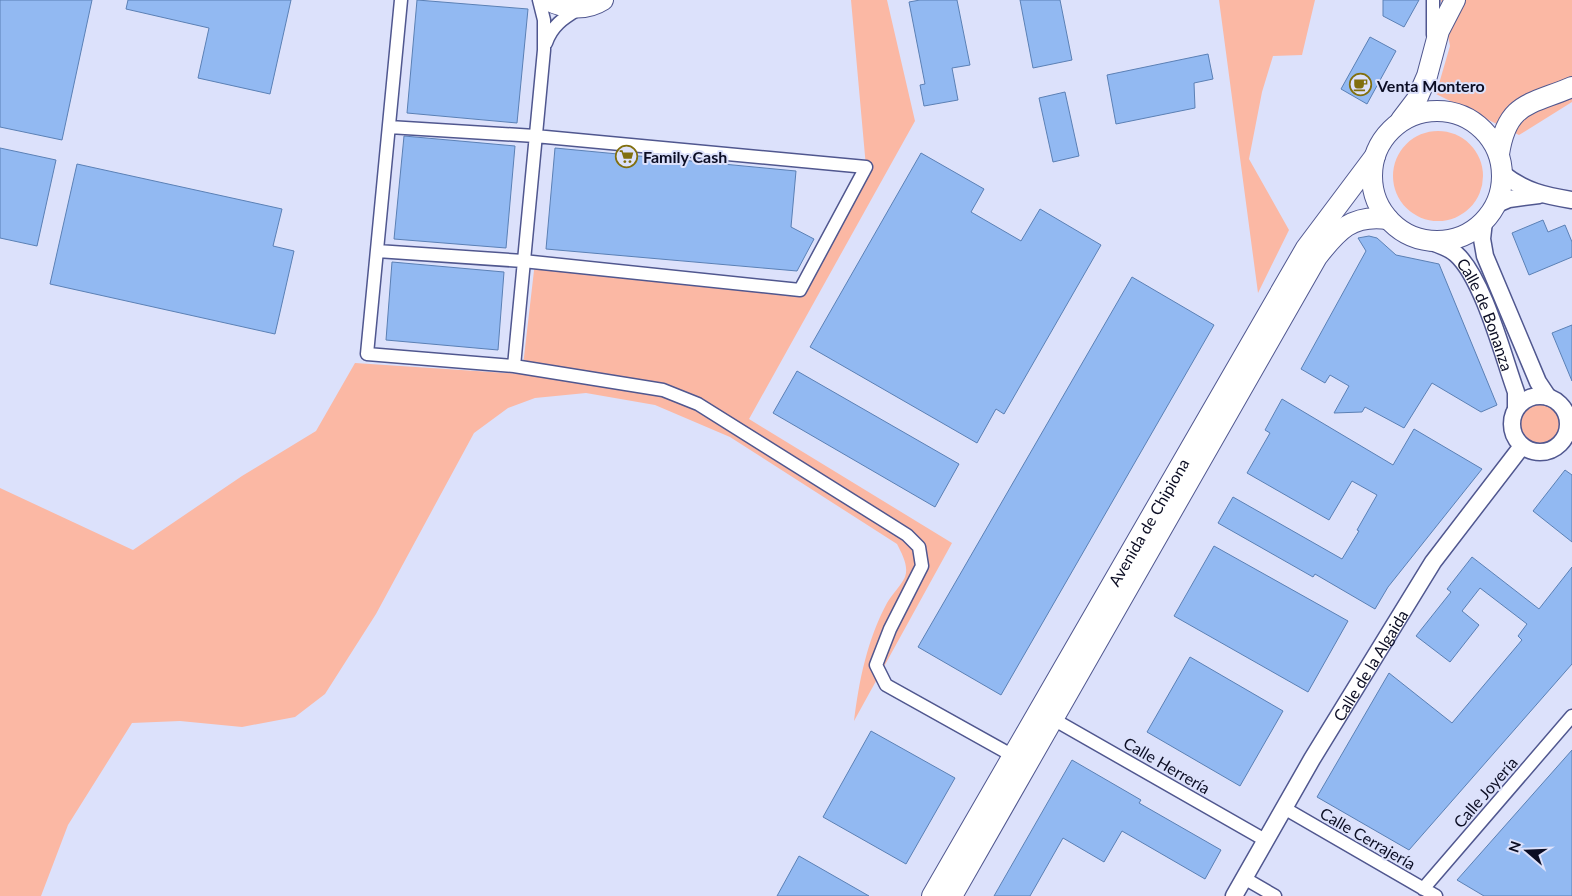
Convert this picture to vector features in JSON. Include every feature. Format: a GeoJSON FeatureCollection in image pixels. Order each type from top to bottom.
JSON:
{"type":"FeatureCollection","features":[{"type":"Feature","properties":{"kind":"main road"},"geometry":{"type":"LineString","coordinates":[[547,0],[564,7],[581,8],[604,0]]}},
{"type":"Feature","properties":{"kind":"main road"},"geometry":{"type":"LineString","coordinates":[[1398,123],[1413,115],[1430,110],[1448,111],[1465,116],[1480,125],[1491,138],[1499,154],[1503,174],[1501,190],[1490,213],[1472,231],[1459,238],[1444,241],[1428,240],[1400,229],[1388,219],[1379,205],[1373,189],[1372,172],[1375,156],[1384,138],[1417,99],[1427,76],[1439,31],[1455,0]]}},
{"type":"Feature","properties":{"kind":"main road"},"geometry":{"type":"LineString","coordinates":[[1499,154],[1502,135],[1514,113],[1542,98],[1572,87]]}},
{"type":"Feature","properties":{"kind":"main road","name":"Avenida de Chipiona"},"geometry":{"type":"LineString","coordinates":[[932,896],[1015,756],[1306,248],[1375,156]]}},
{"type":"Feature","properties":{"kind":"main road","name":"Avenida de Chipiona"},"geometry":{"type":"LineString","coordinates":[[952,896],[1317,256],[1336,233],[1354,221],[1373,217],[1388,219]]}},
{"type":"Feature","properties":{"kind":"street"},"geometry":{"type":"LineString","coordinates":[[401,0],[367,354],[514,366],[663,390],[698,404],[907,535],[919,547],[922,566],[890,629],[876,665],[886,686],[1015,756]]}},
{"type":"Feature","properties":{"kind":"street"},"geometry":{"type":"LineString","coordinates":[[514,366],[544,50],[544,20],[539,0]]}},
{"type":"Feature","properties":{"kind":"street"},"geometry":{"type":"LineString","coordinates":[[1432,52],[1433,0]]}},
{"type":"Feature","properties":{"kind":"street"},"geometry":{"type":"LineString","coordinates":[[544,50],[549,34],[557,23],[581,8]]}},
{"type":"Feature","properties":{"kind":"street"},"geometry":{"type":"LineString","coordinates":[[377,251],[523,261],[800,290],[866,167],[535,136],[389,127]]}},
{"type":"Feature","properties":{"kind":"street"},"geometry":{"type":"LineString","coordinates":[[1503,174],[1514,183],[1539,195]]}},
{"type":"Feature","properties":{"kind":"street"},"geometry":{"type":"LineString","coordinates":[[1490,213],[1509,199],[1539,195],[1572,200]]}},
{"type":"Feature","properties":{"kind":"street","name":"Calle de Bonanza"},"geometry":{"type":"LineString","coordinates":[[1490,213],[1482,238],[1485,256],[1538,382],[1548,397]]}},
{"type":"Feature","properties":{"kind":"street","name":"Calle de Bonanza"},"geometry":{"type":"LineString","coordinates":[[1428,240],[1448,247],[1457,255],[1479,290],[1516,392],[1516,408]]}},
{"type":"Feature","properties":{"kind":"street"},"geometry":{"type":"LineString","coordinates":[[1530,397],[1548,397],[1562,407],[1570,423],[1562,440],[1556,446],[1539,452],[1522,446],[1516,440],[1512,424],[1516,408],[1530,397]]}},
{"type":"Feature","properties":{"kind":"street","name":"Calle de la Algaida"},"geometry":{"type":"LineString","coordinates":[[1234,896],[1361,677],[1433,562],[1522,446]]}},
{"type":"Feature","properties":{"kind":"street","name":"Calle Joyería"},"geometry":{"type":"LineString","coordinates":[[1423,889],[1572,716]]}},
{"type":"Feature","properties":{"kind":"street","name":"Calle Herrería"},"geometry":{"type":"LineString","coordinates":[[1052,719],[1265,840]]}},
{"type":"Feature","properties":{"kind":"street","name":"Calle Cerrajería"},"geometry":{"type":"LineString","coordinates":[[1284,808],[1436,896]]}},
{"type":"Feature","properties":{"kind":"street"},"geometry":{"type":"LineString","coordinates":[[1244,878],[1275,896]]}},
{"type":"Feature","properties":{"kind":"shaded area"},"geometry":{"type":"Polygon","coordinates":[[[851,0],[887,0],[915,121],[749,419],[952,543],[854,721],[861,676],[874,631],[887,603],[901,584],[906,573],[906,564],[897,544],[730,437],[655,405],[586,393],[535,398],[508,408],[474,433],[376,614],[325,694],[295,717],[242,727],[180,721],[132,723],[68,825],[41,896],[0,896],[0,488],[133,550],[242,476],[316,431],[355,363],[522,374],[535,262],[800,289],[866,167],[851,0]]]}},
{"type":"Feature","properties":{"kind":"shaded area"},"geometry":{"type":"Polygon","coordinates":[[[1219,0],[1315,0],[1302,55],[1273,56],[1262,92],[1249,159],[1289,230],[1258,293],[1219,0]]]}},
{"type":"Feature","properties":{"kind":"shaded area"},"geometry":{"type":"Polygon","coordinates":[[[1441,0],[1572,0],[1572,102],[1519,135],[1436,94],[1450,46],[1441,0]]]}},
{"type":"Feature","properties":{"kind":"shaded area"},"geometry":{"type":"Polygon","coordinates":[[[1438,131],[1455,134],[1470,144],[1480,159],[1483,176],[1480,193],[1470,208],[1455,218],[1438,221],[1421,218],[1406,208],[1396,193],[1393,176],[1396,159],[1406,144],[1421,134],[1438,131]]]}},
{"type":"Feature","properties":{"kind":"shaded area"},"geometry":{"type":"Polygon","coordinates":[[[1544,402],[1552,405],[1558,411],[1561,423],[1558,435],[1552,441],[1536,444],[1528,441],[1522,435],[1519,419],[1522,411],[1528,405],[1544,402]]]}},
{"type":"Feature","properties":{"kind":"building"},"geometry":{"type":"Polygon","coordinates":[[[0,0],[92,0],[62,140],[0,127],[0,0]]]}},
{"type":"Feature","properties":{"kind":"building"},"geometry":{"type":"Polygon","coordinates":[[[128,0],[291,0],[270,94],[198,78],[209,28],[126,9],[128,0]]]}},
{"type":"Feature","properties":{"kind":"building"},"geometry":{"type":"Polygon","coordinates":[[[417,0],[528,9],[517,123],[407,113],[417,0]]]}},
{"type":"Feature","properties":{"kind":"building"},"geometry":{"type":"Polygon","coordinates":[[[920,0],[957,0],[970,65],[952,68],[958,100],[924,106],[920,85],[925,84],[909,2],[920,0]]]}},
{"type":"Feature","properties":{"kind":"building"},"geometry":{"type":"Polygon","coordinates":[[[1020,0],[1060,0],[1072,60],[1033,68],[1020,0]]]}},
{"type":"Feature","properties":{"kind":"building"},"geometry":{"type":"Polygon","coordinates":[[[1383,0],[1419,0],[1404,27],[1383,16],[1383,0]]]}},
{"type":"Feature","properties":{"kind":"building"},"geometry":{"type":"Polygon","coordinates":[[[1370,37],[1396,51],[1367,104],[1341,89],[1370,37]]]}},
{"type":"Feature","properties":{"kind":"building"},"geometry":{"type":"Polygon","coordinates":[[[1208,54],[1213,79],[1194,83],[1195,108],[1116,124],[1107,75],[1208,54]]]}},
{"type":"Feature","properties":{"kind":"building"},"geometry":{"type":"Polygon","coordinates":[[[1065,92],[1079,156],[1053,162],[1039,98],[1065,92]]]}},
{"type":"Feature","properties":{"kind":"building"},"geometry":{"type":"Polygon","coordinates":[[[404,136],[515,146],[506,248],[394,239],[404,136]]]}},
{"type":"Feature","properties":{"kind":"building"},"geometry":{"type":"Polygon","coordinates":[[[0,148],[56,160],[37,246],[0,238],[0,148]]]}},
{"type":"Feature","properties":{"kind":"building"},"geometry":{"type":"Polygon","coordinates":[[[555,148],[796,171],[791,227],[814,239],[797,271],[546,249],[555,148]]]}},
{"type":"Feature","properties":{"kind":"building"},"geometry":{"type":"Polygon","coordinates":[[[921,153],[984,189],[971,212],[1021,241],[1040,209],[1101,245],[1004,414],[996,409],[977,443],[810,347],[921,153]]]}},
{"type":"Feature","properties":{"kind":"building"},"geometry":{"type":"Polygon","coordinates":[[[77,164],[282,209],[273,246],[294,251],[275,334],[50,284],[77,164]]]}},
{"type":"Feature","properties":{"kind":"building"},"geometry":{"type":"Polygon","coordinates":[[[1543,220],[1548,232],[1565,225],[1572,242],[1572,257],[1529,275],[1512,233],[1543,220]]]}},
{"type":"Feature","properties":{"kind":"building"},"geometry":{"type":"Polygon","coordinates":[[[1369,236],[1377,238],[1396,255],[1439,264],[1497,405],[1481,412],[1432,383],[1404,428],[1365,407],[1362,412],[1334,413],[1349,386],[1330,375],[1325,383],[1301,369],[1366,251],[1358,238],[1369,236]]]}},
{"type":"Feature","properties":{"kind":"building"},"geometry":{"type":"Polygon","coordinates":[[[392,262],[504,272],[498,350],[386,340],[392,262]]]}},
{"type":"Feature","properties":{"kind":"building"},"geometry":{"type":"Polygon","coordinates":[[[1132,277],[1214,325],[1001,695],[918,647],[1132,277]]]}},
{"type":"Feature","properties":{"kind":"building"},"geometry":{"type":"Polygon","coordinates":[[[1572,325],[1572,381],[1552,333],[1572,325]]]}},
{"type":"Feature","properties":{"kind":"building"},"geometry":{"type":"Polygon","coordinates":[[[797,371],[959,464],[935,507],[773,413],[797,371]]]}},
{"type":"Feature","properties":{"kind":"building"},"geometry":{"type":"Polygon","coordinates":[[[1282,399],[1393,465],[1414,429],[1482,469],[1388,587],[1375,609],[1315,574],[1313,577],[1218,523],[1233,497],[1342,559],[1359,531],[1357,530],[1377,495],[1352,481],[1329,520],[1247,473],[1270,433],[1265,430],[1282,399]]]}},
{"type":"Feature","properties":{"kind":"building"},"geometry":{"type":"Polygon","coordinates":[[[1565,470],[1572,475],[1572,542],[1533,511],[1565,470]]]}},
{"type":"Feature","properties":{"kind":"building"},"geometry":{"type":"Polygon","coordinates":[[[1214,546],[1348,621],[1308,692],[1174,616],[1214,546]]]}},
{"type":"Feature","properties":{"kind":"building"},"geometry":{"type":"Polygon","coordinates":[[[1472,557],[1539,609],[1572,567],[1572,664],[1409,850],[1317,797],[1389,673],[1452,723],[1522,640],[1518,636],[1527,624],[1480,588],[1462,611],[1479,625],[1450,662],[1416,636],[1451,592],[1447,589],[1472,557]]]}},
{"type":"Feature","properties":{"kind":"building"},"geometry":{"type":"Polygon","coordinates":[[[1190,657],[1283,711],[1240,786],[1147,732],[1190,657]]]}},
{"type":"Feature","properties":{"kind":"building"},"geometry":{"type":"Polygon","coordinates":[[[871,731],[955,778],[906,864],[823,817],[871,731]]]}},
{"type":"Feature","properties":{"kind":"building"},"geometry":{"type":"Polygon","coordinates":[[[1572,750],[1572,896],[1484,896],[1457,880],[1572,750]]]}},
{"type":"Feature","properties":{"kind":"building"},"geometry":{"type":"Polygon","coordinates":[[[1072,760],[1141,800],[1139,803],[1221,850],[1205,879],[1122,831],[1104,862],[1063,838],[1030,896],[994,896],[1072,760]]]}},
{"type":"Feature","properties":{"kind":"building"},"geometry":{"type":"Polygon","coordinates":[[[799,856],[869,896],[777,896],[799,856]]]}},
{"type":"Feature","properties":{"kind":"place","name":"Venta Montero"},"geometry":{"type":"Point","coordinates":[1361,85]}},
{"type":"Feature","properties":{"kind":"place","name":"Family Cash"},"geometry":{"type":"Point","coordinates":[627,156]}}]}
